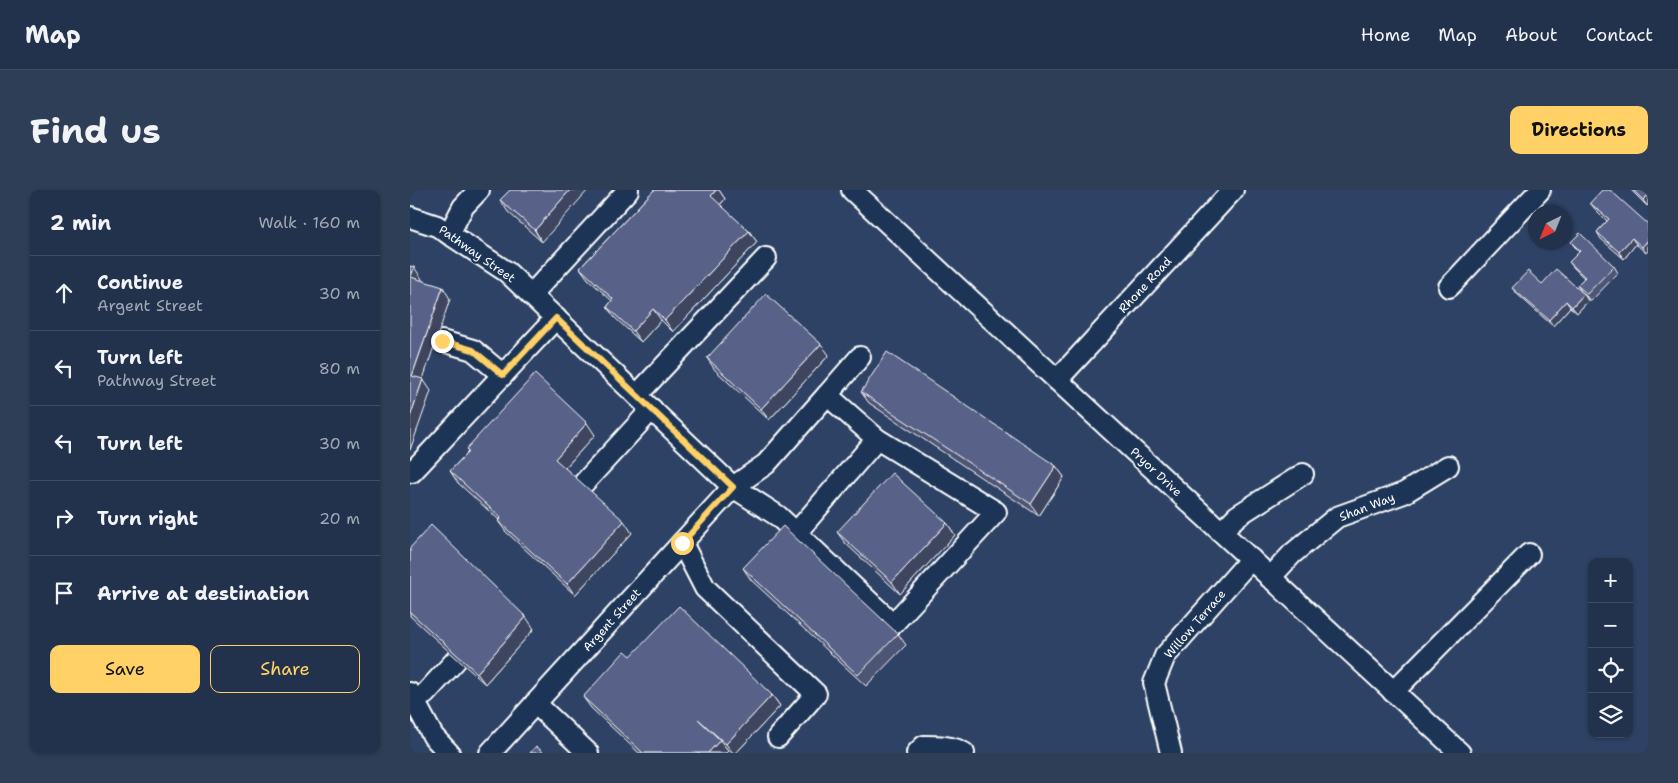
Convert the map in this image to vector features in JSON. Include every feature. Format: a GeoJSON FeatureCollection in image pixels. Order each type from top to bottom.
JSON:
{"type":"FeatureCollection","features":[{"type":"Feature","properties":{"kind":"street"},"geometry":{"type":"LineString","coordinates":[[449,234],[464,207],[479,190]]}},
{"type":"Feature","properties":{"kind":"street"},"geometry":{"type":"LineString","coordinates":[[532,295],[628,190]]}},
{"type":"Feature","properties":{"kind":"street","name":"Pryor Drive"},"geometry":{"type":"LineString","coordinates":[[852,190],[1460,753]]}},
{"type":"Feature","properties":{"kind":"street","name":"Rhone Road"},"geometry":{"type":"LineString","coordinates":[[1056,380],[1233,190]]}},
{"type":"Feature","properties":{"kind":"street"},"geometry":{"type":"LineString","coordinates":[[1449,287],[1540,190]]}},
{"type":"Feature","properties":{"kind":"street","name":"Pathway Street"},"geometry":{"type":"LineString","coordinates":[[410,217],[437,226],[507,272],[733,487],[778,516],[893,624],[996,512],[877,440]]}},
{"type":"Feature","properties":{"kind":"street"},"geometry":{"type":"LineString","coordinates":[[637,395],[766,258]]}},
{"type":"Feature","properties":{"kind":"street"},"geometry":{"type":"LineString","coordinates":[[412,472],[556,318]]}},
{"type":"Feature","properties":{"kind":"street"},"geometry":{"type":"LineString","coordinates":[[442,341],[473,350],[503,375]]}},
{"type":"Feature","properties":{"kind":"street","name":"Argent Street"},"geometry":{"type":"LineString","coordinates":[[490,753],[733,487],[766,464],[860,357]]}},
{"type":"Feature","properties":{"kind":"street"},"geometry":{"type":"LineString","coordinates":[[796,533],[877,440],[827,395]]}},
{"type":"Feature","properties":{"kind":"street"},"geometry":{"type":"LineString","coordinates":[[583,484],[652,409]]}},
{"type":"Feature","properties":{"kind":"street","name":"Shan Way"},"geometry":{"type":"LineString","coordinates":[[1270,578],[1292,554],[1337,517],[1404,493],[1448,466]]}},
{"type":"Feature","properties":{"kind":"street"},"geometry":{"type":"LineString","coordinates":[[1221,532],[1238,516],[1302,474]]}},
{"type":"Feature","properties":{"kind":"street"},"geometry":{"type":"LineString","coordinates":[[682,543],[705,588],[816,694],[778,737]]}},
{"type":"Feature","properties":{"kind":"street"},"geometry":{"type":"LineString","coordinates":[[1394,692],[1529,554]]}},
{"type":"Feature","properties":{"kind":"street","name":"Willow Terrace"},"geometry":{"type":"LineString","coordinates":[[1171,753],[1154,683],[1161,665],[1165,656],[1251,560]]}},
{"type":"Feature","properties":{"kind":"street"},"geometry":{"type":"LineString","coordinates":[[449,753],[433,736],[414,709],[456,660]]}},
{"type":"Feature","properties":{"kind":"street"},"geometry":{"type":"LineString","coordinates":[[535,703],[588,753]]}},
{"type":"Feature","properties":{"kind":"street"},"geometry":{"type":"LineString","coordinates":[[917,753],[924,746],[940,746],[964,753]]}},
{"type":"Feature","properties":{"kind":"building"},"geometry":{"type":"Polygon","coordinates":[[[510,190],[570,190],[535,230],[500,200],[510,190]]]}},
{"type":"Feature","properties":{"kind":"building"},"geometry":{"type":"Polygon","coordinates":[[[654,190],[716,190],[711,196],[749,231],[665,320],[653,309],[633,331],[607,307],[613,299],[580,268],[654,190]]]}},
{"type":"Feature","properties":{"kind":"building"},"geometry":{"type":"Polygon","coordinates":[[[1602,190],[1610,190],[1648,224],[1648,240],[1642,247],[1632,238],[1619,252],[1597,232],[1609,219],[1590,203],[1602,190]]]}},
{"type":"Feature","properties":{"kind":"building"},"geometry":{"type":"Polygon","coordinates":[[[1633,190],[1648,190],[1648,195],[1643,200],[1633,190]]]}},
{"type":"Feature","properties":{"kind":"building"},"geometry":{"type":"Polygon","coordinates":[[[1580,233],[1614,266],[1587,294],[1577,285],[1585,277],[1569,262],[1580,251],[1573,244],[1573,240],[1580,233]]]}},
{"type":"Feature","properties":{"kind":"building"},"geometry":{"type":"Polygon","coordinates":[[[410,266],[414,267],[411,277],[443,287],[412,376],[423,379],[410,417],[410,266]]]}},
{"type":"Feature","properties":{"kind":"building"},"geometry":{"type":"Polygon","coordinates":[[[1556,269],[1584,294],[1572,307],[1566,301],[1549,320],[1512,288],[1528,271],[1542,284],[1556,269]]]}},
{"type":"Feature","properties":{"kind":"building"},"geometry":{"type":"Polygon","coordinates":[[[766,294],[821,344],[761,409],[707,358],[766,294]]]}},
{"type":"Feature","properties":{"kind":"building"},"geometry":{"type":"Polygon","coordinates":[[[887,352],[1056,466],[1031,504],[861,392],[887,352]]]}},
{"type":"Feature","properties":{"kind":"building"},"geometry":{"type":"Polygon","coordinates":[[[535,374],[587,423],[555,459],[624,521],[567,584],[498,521],[501,518],[450,471],[468,452],[466,449],[535,374]]]}},
{"type":"Feature","properties":{"kind":"building"},"geometry":{"type":"Polygon","coordinates":[[[892,473],[947,523],[892,582],[837,532],[892,473]]]}},
{"type":"Feature","properties":{"kind":"building"},"geometry":{"type":"Polygon","coordinates":[[[431,525],[526,617],[477,673],[410,612],[410,548],[431,525]]]}},
{"type":"Feature","properties":{"kind":"building"},"geometry":{"type":"Polygon","coordinates":[[[783,526],[898,634],[858,675],[743,568],[783,526]]]}},
{"type":"Feature","properties":{"kind":"building"},"geometry":{"type":"Polygon","coordinates":[[[679,606],[772,695],[726,744],[698,719],[720,740],[708,753],[643,753],[583,697],[625,651],[631,656],[679,606]]]}},
{"type":"Feature","properties":{"kind":"building"},"geometry":{"type":"Polygon","coordinates":[[[536,746],[544,753],[530,753],[536,746]]]}},
{"type":"Feature","properties":{"kind":"route"},"geometry":{"type":"LineString","coordinates":[[442,341],[473,350],[503,375],[556,318],[733,487],[682,543]]}}]}
